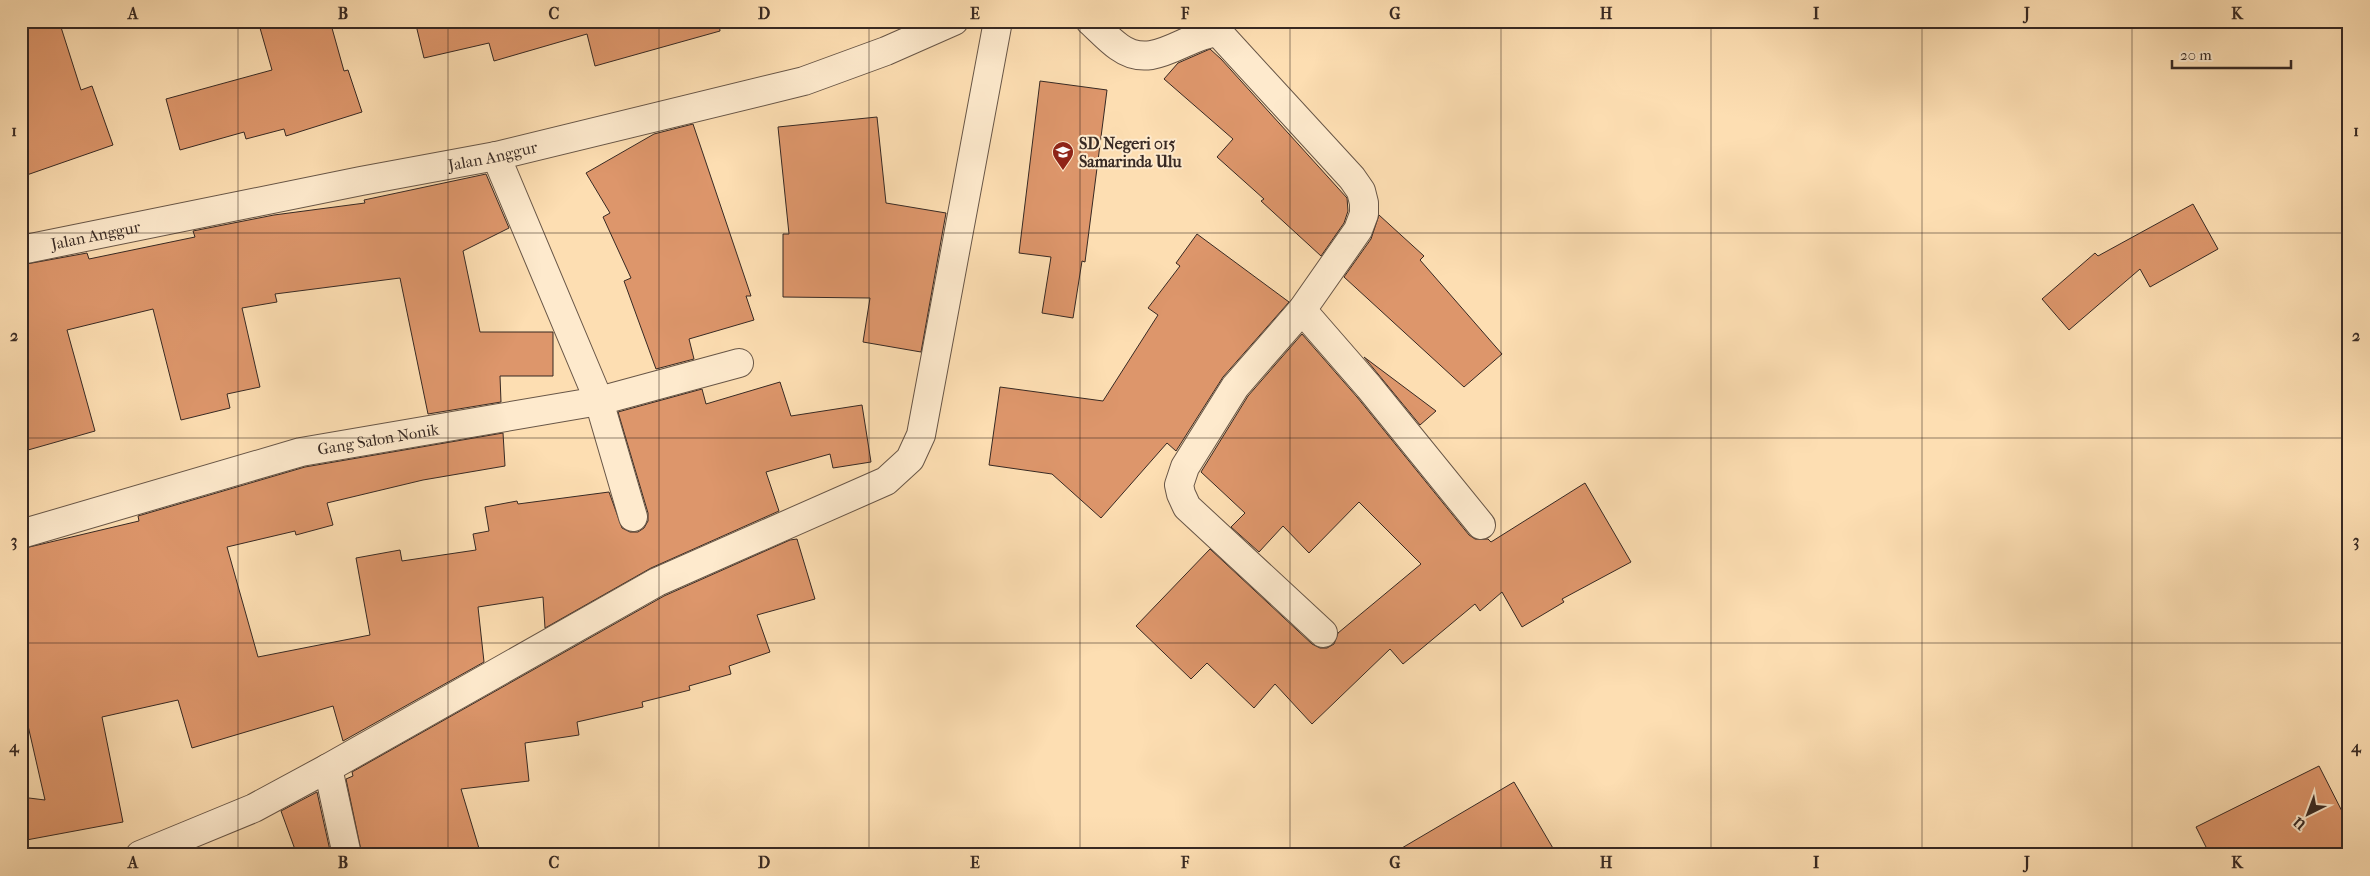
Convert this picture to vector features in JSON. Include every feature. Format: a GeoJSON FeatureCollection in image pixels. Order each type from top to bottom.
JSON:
{"type":"FeatureCollection","features":[{"type":"Feature","properties":{"kind":"street","name":"Jalan Anggur"},"geometry":{"type":"LineString","coordinates":[[21,250],[361,181],[496,156],[804,80],[886,51],[954,21]]}},
{"type":"Feature","properties":{"kind":"street"},"geometry":{"type":"LineString","coordinates":[[140,855],[254,808],[657,582],[886,481],[910,460],[921,435],[998,21]]}},
{"type":"Feature","properties":{"kind":"street"},"geometry":{"type":"LineString","coordinates":[[1090,21],[1120,48],[1142,56],[1157,55],[1198,36],[1227,26],[1361,191],[1364,214],[1358,230],[1302,310],[1235,387],[1185,467],[1180,485],[1181,494],[1187,507],[1323,633]]}},
{"type":"Feature","properties":{"kind":"street"},"geometry":{"type":"LineString","coordinates":[[496,156],[599,401],[633,518]]}},
{"type":"Feature","properties":{"kind":"street"},"geometry":{"type":"LineString","coordinates":[[1302,310],[1370,387],[1481,525]]}},
{"type":"Feature","properties":{"kind":"street","name":"Gang Salon Nonik"},"geometry":{"type":"LineString","coordinates":[[21,534],[300,452],[599,401],[739,363]]}},
{"type":"Feature","properties":{"kind":"street"},"geometry":{"type":"LineString","coordinates":[[328,768],[347,855]]}},
{"type":"Feature","properties":{"kind":"building"},"geometry":{"type":"Polygon","coordinates":[[[21,21],[59,21],[81,90],[92,86],[113,145],[21,177],[21,21]]]}},
{"type":"Feature","properties":{"kind":"building"},"geometry":{"type":"Polygon","coordinates":[[[258,21],[330,21],[344,71],[348,70],[362,112],[286,136],[284,129],[246,139],[244,132],[180,150],[166,99],[272,70],[258,21]]]}},
{"type":"Feature","properties":{"kind":"building"},"geometry":{"type":"Polygon","coordinates":[[[415,21],[719,21],[720,31],[595,66],[587,34],[494,61],[489,43],[424,58],[415,21]]]}},
{"type":"Feature","properties":{"kind":"building"},"geometry":{"type":"Polygon","coordinates":[[[1210,49],[1347,198],[1348,211],[1344,223],[1321,256],[1261,201],[1264,199],[1217,157],[1233,139],[1164,79],[1178,63],[1210,49]]]}},
{"type":"Feature","properties":{"kind":"building","name":"SD Negeri 015 Samarinda Ulu"},"geometry":{"type":"Polygon","coordinates":[[[1040,81],[1107,90],[1085,262],[1082,261],[1073,318],[1042,313],[1051,257],[1019,253],[1040,81]]]}},
{"type":"Feature","properties":{"kind":"building"},"geometry":{"type":"Polygon","coordinates":[[[877,117],[886,203],[946,213],[921,352],[863,342],[870,298],[783,297],[783,234],[789,234],[778,127],[877,117]]]}},
{"type":"Feature","properties":{"kind":"building"},"geometry":{"type":"Polygon","coordinates":[[[693,124],[751,296],[746,296],[754,320],[689,339],[694,359],[656,369],[624,281],[631,278],[603,217],[610,213],[586,173],[654,134],[693,124]]]}},
{"type":"Feature","properties":{"kind":"building"},"geometry":{"type":"Polygon","coordinates":[[[486,174],[509,228],[463,251],[480,332],[553,332],[553,376],[500,376],[501,402],[428,414],[400,278],[275,294],[277,302],[242,308],[260,387],[227,394],[230,408],[181,420],[153,309],[67,330],[95,431],[21,452],[21,265],[87,253],[89,259],[195,237],[193,231],[274,215],[365,203],[364,200],[486,174]]]}},
{"type":"Feature","properties":{"kind":"building"},"geometry":{"type":"Polygon","coordinates":[[[2193,204],[2218,249],[2150,287],[2140,269],[2069,330],[2042,299],[2095,253],[2098,256],[2193,204]]]}},
{"type":"Feature","properties":{"kind":"building"},"geometry":{"type":"Polygon","coordinates":[[[1379,215],[1424,256],[1420,260],[1502,354],[1464,387],[1344,277],[1371,239],[1379,215]]]}},
{"type":"Feature","properties":{"kind":"building"},"geometry":{"type":"Polygon","coordinates":[[[1197,234],[1289,302],[1223,377],[1176,451],[1167,443],[1101,518],[1052,474],[989,465],[1000,387],[1103,401],[1158,315],[1148,308],[1180,266],[1176,263],[1197,234]]]}},
{"type":"Feature","properties":{"kind":"building"},"geometry":{"type":"Polygon","coordinates":[[[1302,334],[1357,397],[1469,535],[1475,539],[1488,539],[1491,542],[1585,483],[1631,562],[1562,599],[1564,602],[1522,627],[1502,592],[1480,611],[1475,604],[1403,664],[1390,649],[1312,724],[1275,684],[1254,708],[1207,663],[1191,679],[1136,626],[1210,549],[1312,644],[1320,648],[1327,648],[1334,644],[1338,633],[1421,564],[1359,502],[1309,553],[1283,526],[1259,552],[1231,527],[1245,513],[1201,472],[1248,396],[1302,334]]]}},
{"type":"Feature","properties":{"kind":"building"},"geometry":{"type":"Polygon","coordinates":[[[1364,357],[1436,411],[1420,425],[1364,357]]]}},
{"type":"Feature","properties":{"kind":"building"},"geometry":{"type":"Polygon","coordinates":[[[780,382],[791,416],[862,405],[871,462],[833,468],[830,454],[766,472],[779,511],[651,568],[545,628],[543,597],[478,607],[484,662],[343,741],[333,706],[192,748],[178,700],[102,717],[123,822],[21,841],[21,797],[45,800],[21,695],[21,549],[139,521],[138,516],[305,467],[503,433],[505,466],[423,480],[327,503],[333,525],[296,535],[295,531],[227,547],[258,657],[370,635],[356,558],[400,550],[402,561],[476,550],[473,534],[489,531],[485,507],[517,501],[518,504],[609,492],[622,528],[630,532],[638,532],[644,528],[648,521],[648,513],[618,412],[702,389],[706,404],[780,382]]]}},
{"type":"Feature","properties":{"kind":"building"},"geometry":{"type":"Polygon","coordinates":[[[797,539],[815,599],[757,615],[770,652],[729,666],[731,674],[689,686],[690,690],[642,702],[643,707],[577,722],[579,735],[525,743],[529,781],[461,789],[481,855],[362,855],[346,779],[353,776],[352,772],[664,596],[790,540],[797,539]]]}},
{"type":"Feature","properties":{"kind":"building"},"geometry":{"type":"Polygon","coordinates":[[[2319,766],[2349,825],[2349,855],[2210,855],[2196,827],[2319,766]]]}},
{"type":"Feature","properties":{"kind":"building"},"geometry":{"type":"Polygon","coordinates":[[[1514,782],[1557,855],[1390,855],[1514,782]]]}},
{"type":"Feature","properties":{"kind":"building"},"geometry":{"type":"Polygon","coordinates":[[[317,792],[331,855],[297,855],[281,811],[317,792]]]}},
{"type":"Feature","properties":{"kind":"place","name":"SD Negeri 015 Samarinda Ulu"},"geometry":{"type":"Point","coordinates":[1063,171]}}]}
